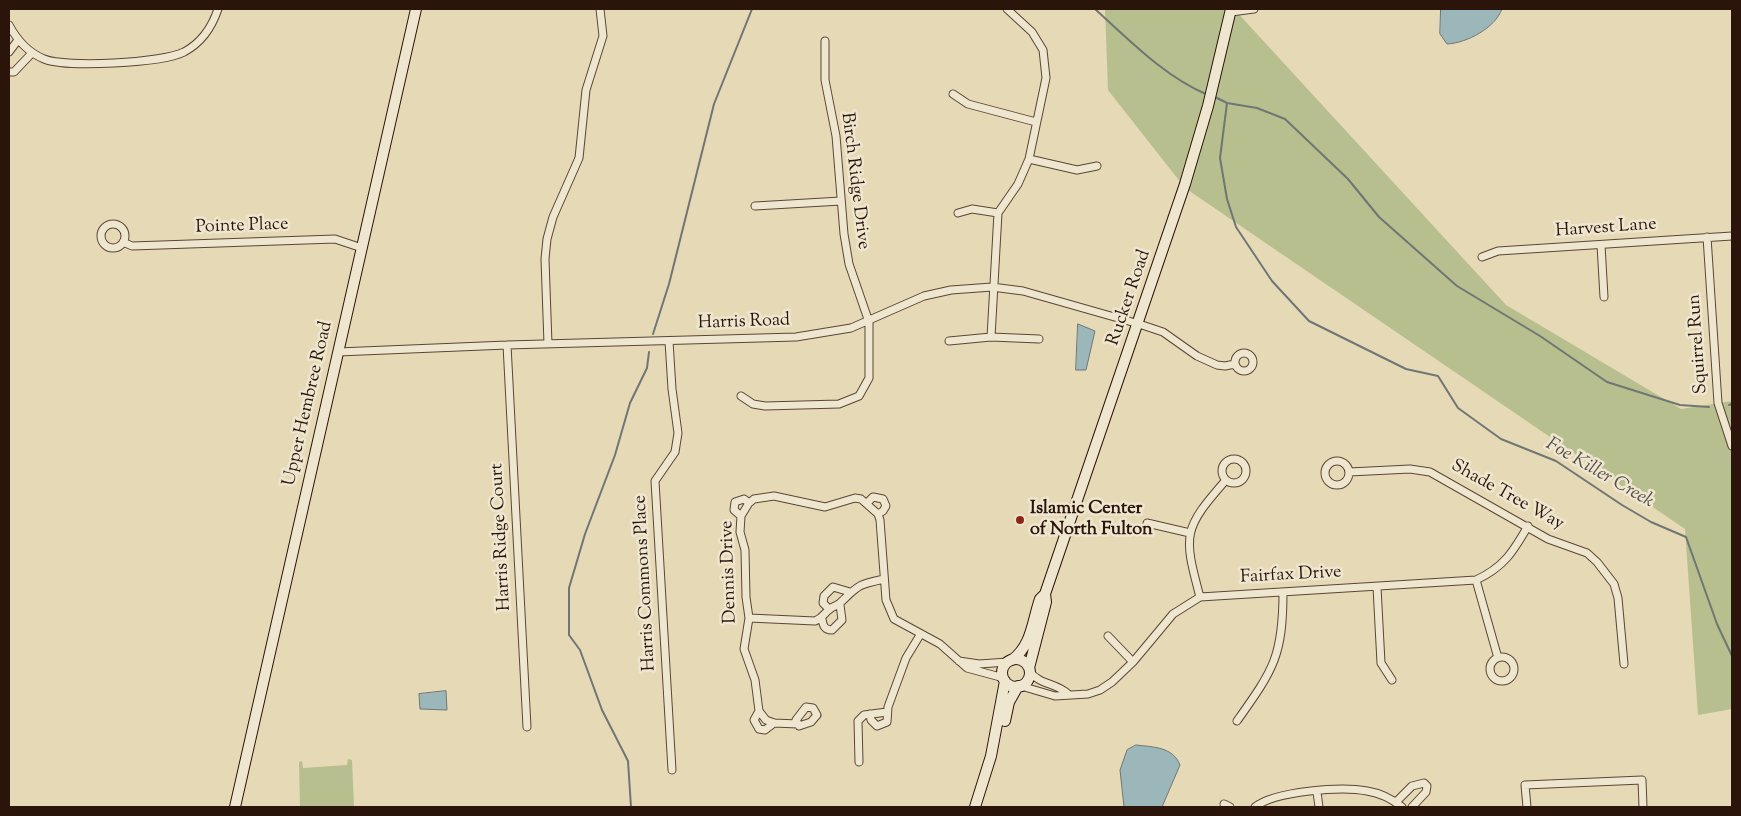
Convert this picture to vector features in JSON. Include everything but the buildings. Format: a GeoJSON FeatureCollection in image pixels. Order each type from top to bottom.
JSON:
{"type":"FeatureCollection","features":[{"type":"Feature","properties":{"kind":"main road","name":"Upper Hembree Road"},"geometry":{"type":"LineString","coordinates":[[235,807],[416,9]]}},
{"type":"Feature","properties":{"kind":"main road","name":"Rucker Road"},"geometry":{"type":"LineString","coordinates":[[1010,661],[1021,652],[1028,642],[1040,599],[1045,594],[1139,324],[1185,184],[1208,106],[1231,10]]}},
{"type":"Feature","properties":{"kind":"main road","name":"Rucker Road"},"geometry":{"type":"LineString","coordinates":[[1029,670],[1046,602],[1045,594]]}},
{"type":"Feature","properties":{"kind":"main road"},"geometry":{"type":"LineString","coordinates":[[975,807],[991,756],[1004,679],[1002,671],[1010,661],[1022,661],[1029,670],[1028,679],[1020,686],[1009,702],[999,742],[991,756]]}},
{"type":"Feature","properties":{"kind":"main road"},"geometry":{"type":"LineString","coordinates":[[1004,679],[1010,685],[1020,686]]}},
{"type":"Feature","properties":{"kind":"street"},"geometry":{"type":"LineString","coordinates":[[9,25],[18,40],[32,53],[59,63],[77,64],[173,56],[198,43],[208,31],[218,9]]}},
{"type":"Feature","properties":{"kind":"street"},"geometry":{"type":"LineString","coordinates":[[548,344],[545,259],[547,239],[553,217],[579,158],[586,90],[603,36],[600,9]]}},
{"type":"Feature","properties":{"kind":"street"},"geometry":{"type":"LineString","coordinates":[[991,337],[992,287],[998,214],[1018,184],[1028,160],[1046,78],[1043,50],[1032,32],[1007,9]]}},
{"type":"Feature","properties":{"kind":"street"},"geometry":{"type":"LineString","coordinates":[[1231,10],[1254,9]]}},
{"type":"Feature","properties":{"kind":"street"},"geometry":{"type":"LineString","coordinates":[[9,52],[18,40]]}},
{"type":"Feature","properties":{"kind":"street","name":"Birch Ridge Drive"},"geometry":{"type":"LineString","coordinates":[[741,396],[753,404],[765,406],[839,404],[853,400],[864,390],[869,378],[869,322],[849,264],[841,201],[836,136],[824,80],[826,41]]}},
{"type":"Feature","properties":{"kind":"street"},"geometry":{"type":"LineString","coordinates":[[9,72],[14,72],[32,53]]}},
{"type":"Feature","properties":{"kind":"street"},"geometry":{"type":"LineString","coordinates":[[953,94],[968,104],[1036,122]]}},
{"type":"Feature","properties":{"kind":"street"},"geometry":{"type":"LineString","coordinates":[[1028,160],[1077,170],[1097,166]]}},
{"type":"Feature","properties":{"kind":"street"},"geometry":{"type":"LineString","coordinates":[[755,206],[841,201]]}},
{"type":"Feature","properties":{"kind":"street"},"geometry":{"type":"LineString","coordinates":[[958,212],[972,209],[998,214]]}},
{"type":"Feature","properties":{"kind":"street","name":"Harvest Lane"},"geometry":{"type":"LineString","coordinates":[[1482,257],[1498,251],[1732,236]]}},
{"type":"Feature","properties":{"kind":"street","name":"Squirrel Run"},"geometry":{"type":"LineString","coordinates":[[1707,237],[1718,403],[1726,434],[1732,446]]}},
{"type":"Feature","properties":{"kind":"street","name":"Pointe Place"},"geometry":{"type":"LineString","coordinates":[[123,242],[132,246],[335,239],[362,248]]}},
{"type":"Feature","properties":{"kind":"street"},"geometry":{"type":"LineString","coordinates":[[1601,245],[1604,297]]}},
{"type":"Feature","properties":{"kind":"street","name":"Harris Road"},"geometry":{"type":"LineString","coordinates":[[338,352],[796,337],[832,333],[869,322],[898,306],[924,296],[951,290],[992,287],[1023,291],[1139,324],[1163,332],[1197,356],[1217,365],[1235,364]]}},
{"type":"Feature","properties":{"kind":"street"},"geometry":{"type":"LineString","coordinates":[[949,341],[991,337],[1039,339]]}},
{"type":"Feature","properties":{"kind":"street","name":"Harris Commons Place"},"geometry":{"type":"LineString","coordinates":[[669,341],[672,389],[678,433],[675,452],[655,481],[672,770]]}},
{"type":"Feature","properties":{"kind":"street","name":"Harris Ridge Court"},"geometry":{"type":"LineString","coordinates":[[507,345],[527,727]]}},
{"type":"Feature","properties":{"kind":"street","name":"Shade Tree Way"},"geometry":{"type":"LineString","coordinates":[[1349,472],[1410,469],[1430,472],[1548,539],[1586,553],[1606,572],[1618,598],[1624,664]]}},
{"type":"Feature","properties":{"kind":"street"},"geometry":{"type":"LineString","coordinates":[[1200,597],[1189,558],[1190,533],[1200,510],[1226,480]]}},
{"type":"Feature","properties":{"kind":"street","name":"Dennis Drive"},"geometry":{"type":"LineString","coordinates":[[774,723],[765,730],[756,727],[754,716],[759,711],[755,680],[744,650],[749,618],[746,596],[745,550],[740,532],[741,516],[749,503],[760,497],[774,496],[825,507],[855,498],[862,499],[867,504]]}},
{"type":"Feature","properties":{"kind":"street"},"geometry":{"type":"LineString","coordinates":[[878,514],[886,506],[883,499],[873,496],[867,504],[878,514],[886,600],[894,619],[940,644],[958,661],[972,670],[983,671],[1004,679]]}},
{"type":"Feature","properties":{"kind":"street"},"geometry":{"type":"LineString","coordinates":[[741,516],[734,510],[735,502],[744,499],[749,503]]}},
{"type":"Feature","properties":{"kind":"street"},"geometry":{"type":"LineString","coordinates":[[1147,523],[1190,533]]}},
{"type":"Feature","properties":{"kind":"street","name":"Fairfax Drive"},"geometry":{"type":"LineString","coordinates":[[1020,686],[1055,696],[1088,694],[1100,690],[1112,682],[1133,662],[1173,614],[1200,597],[1476,580],[1492,573],[1505,563],[1528,526]]}},
{"type":"Feature","properties":{"kind":"street"},"geometry":{"type":"LineString","coordinates":[[749,618],[784,618],[807,622],[822,618],[829,609],[840,605],[850,592],[864,583],[884,579]]}},
{"type":"Feature","properties":{"kind":"street"},"geometry":{"type":"LineString","coordinates":[[1476,580],[1498,658]]}},
{"type":"Feature","properties":{"kind":"street"},"geometry":{"type":"LineString","coordinates":[[829,609],[823,603],[827,592],[833,587],[850,592]]}},
{"type":"Feature","properties":{"kind":"street"},"geometry":{"type":"LineString","coordinates":[[1377,587],[1381,663],[1392,680]]}},
{"type":"Feature","properties":{"kind":"street"},"geometry":{"type":"LineString","coordinates":[[1237,722],[1267,678],[1277,657],[1283,628],[1283,592]]}},
{"type":"Feature","properties":{"kind":"street"},"geometry":{"type":"LineString","coordinates":[[822,618],[823,626],[826,629],[832,630],[842,620],[840,605]]}},
{"type":"Feature","properties":{"kind":"street"},"geometry":{"type":"LineString","coordinates":[[870,714],[874,724],[883,725],[888,720],[887,712],[906,658],[920,634]]}},
{"type":"Feature","properties":{"kind":"street"},"geometry":{"type":"LineString","coordinates":[[1108,636],[1133,662]]}},
{"type":"Feature","properties":{"kind":"street"},"geometry":{"type":"LineString","coordinates":[[958,661],[979,664],[1010,661]]}},
{"type":"Feature","properties":{"kind":"street"},"geometry":{"type":"LineString","coordinates":[[1029,670],[1038,680],[1061,687],[1068,694]]}},
{"type":"Feature","properties":{"kind":"street"},"geometry":{"type":"LineString","coordinates":[[759,711],[766,720],[774,723],[798,724]]}},
{"type":"Feature","properties":{"kind":"street"},"geometry":{"type":"LineString","coordinates":[[859,762],[858,721],[864,715],[887,712]]}},
{"type":"Feature","properties":{"kind":"street"},"geometry":{"type":"LineString","coordinates":[[1527,807],[1525,785],[1642,780],[1643,807]]}},
{"type":"Feature","properties":{"kind":"street"},"geometry":{"type":"LineString","coordinates":[[1255,807],[1275,796],[1367,790],[1382,794],[1399,805],[1416,784],[1424,783],[1428,789],[1412,807]]}},
{"type":"Feature","properties":{"kind":"street"},"geometry":{"type":"LineString","coordinates":[[1318,792],[1319,807]]}},
{"type":"Feature","properties":{"kind":"green space"},"geometry":{"type":"Polygon","coordinates":[[[1105,9],[1234,9],[1506,305],[1681,409],[1732,401],[1732,709],[1698,715],[1685,529],[1185,188],[1108,90],[1105,9]]]}},
{"type":"Feature","properties":{"kind":"green space"},"geometry":{"type":"Polygon","coordinates":[[[348,759],[352,760],[354,807],[300,807],[299,762],[302,761],[303,768],[347,765],[348,759]]]}},
{"type":"Feature","properties":{"kind":"water"},"geometry":{"type":"Polygon","coordinates":[[[1441,9],[1502,9],[1487,28],[1463,41],[1447,44],[1440,34],[1441,9]]]}},
{"type":"Feature","properties":{"kind":"water"},"geometry":{"type":"Polygon","coordinates":[[[1078,324],[1095,331],[1086,370],[1076,370],[1078,324]]]}},
{"type":"Feature","properties":{"kind":"water"},"geometry":{"type":"Polygon","coordinates":[[[446,691],[447,710],[420,709],[419,694],[446,691]]]}},
{"type":"Feature","properties":{"kind":"water"},"geometry":{"type":"Polygon","coordinates":[[[1136,745],[1156,747],[1168,751],[1177,759],[1180,765],[1162,807],[1124,807],[1120,770],[1127,750],[1136,745]]]}},
{"type":"Feature","properties":{"kind":"waterway"},"geometry":{"type":"LineString","coordinates":[[653,334],[669,284],[714,104],[752,9]]}},
{"type":"Feature","properties":{"kind":"waterway","name":"Foe Killer Creek"},"geometry":{"type":"LineString","coordinates":[[1095,9],[1162,68],[1208,95]]}},
{"type":"Feature","properties":{"kind":"waterway","name":"Foe Killer Creek"},"geometry":{"type":"LineString","coordinates":[[1215,97],[1227,103],[1220,158],[1227,199],[1236,227],[1272,281],[1309,321],[1406,369],[1438,376],[1458,408],[1501,439],[1556,461],[1651,522],[1686,537],[1717,624],[1732,656]]}},
{"type":"Feature","properties":{"kind":"waterway"},"geometry":{"type":"LineString","coordinates":[[1227,103],[1257,108],[1285,119],[1348,179],[1379,217],[1457,286],[1540,336],[1607,382],[1680,405],[1709,407]]}},
{"type":"Feature","properties":{"kind":"waterway"},"geometry":{"type":"LineString","coordinates":[[631,807],[628,761],[602,710],[580,650],[569,635],[569,588],[585,534],[615,455],[630,403],[647,368],[649,352]]}},
{"type":"Feature","properties":{"kind":"place","name":"Islamic Center of North Fulton"},"geometry":{"type":"Point","coordinates":[1020,520]}}]}
